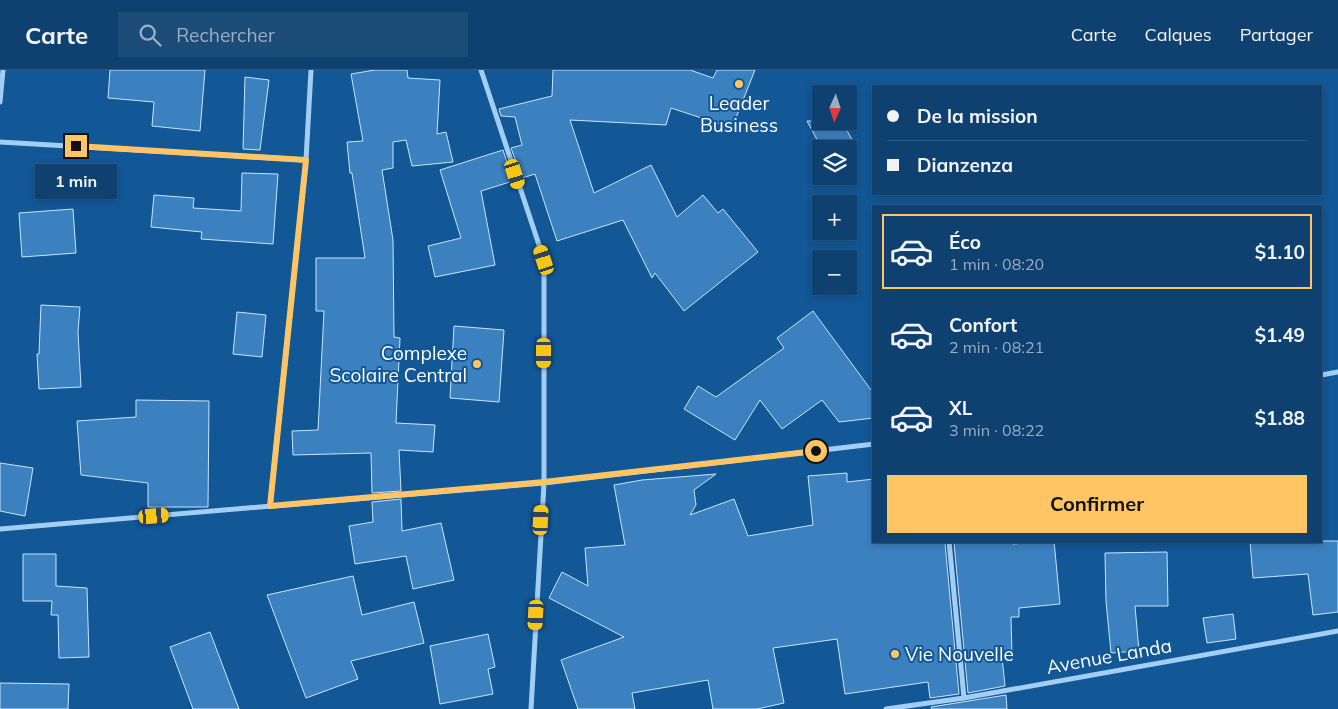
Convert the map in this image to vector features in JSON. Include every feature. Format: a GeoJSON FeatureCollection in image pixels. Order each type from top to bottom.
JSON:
{"type":"FeatureCollection","features":[{"type":"Feature","properties":{"kind":"street"},"geometry":{"type":"LineString","coordinates":[[0,102],[3,70]]}},
{"type":"Feature","properties":{"kind":"street"},"geometry":{"type":"LineString","coordinates":[[270,506],[306,160],[311,70]]}},
{"type":"Feature","properties":{"kind":"street"},"geometry":{"type":"LineString","coordinates":[[481,70],[544,260],[544,482],[530,709]]}},
{"type":"Feature","properties":{"kind":"street"},"geometry":{"type":"LineString","coordinates":[[0,142],[306,160]]}},
{"type":"Feature","properties":{"kind":"street"},"geometry":{"type":"LineString","coordinates":[[1322,374],[1338,372]]}},
{"type":"Feature","properties":{"kind":"street"},"geometry":{"type":"LineString","coordinates":[[0,529],[544,482],[872,444]]}},
{"type":"Feature","properties":{"kind":"street"},"geometry":{"type":"LineString","coordinates":[[949,543],[964,698]]}},
{"type":"Feature","properties":{"kind":"street","name":"Avenue Landa"},"geometry":{"type":"LineString","coordinates":[[886,709],[964,698],[1338,631]]}},
{"type":"Feature","properties":{"kind":"building"},"geometry":{"type":"Polygon","coordinates":[[[110,70],[205,70],[200,131],[152,126],[154,102],[108,98],[110,70]]]}},
{"type":"Feature","properties":{"kind":"building"},"geometry":{"type":"Polygon","coordinates":[[[375,70],[407,70],[408,78],[440,80],[437,134],[446,132],[453,162],[412,166],[406,140],[393,142],[393,168],[382,170],[393,240],[394,337],[400,338],[396,423],[435,425],[433,452],[399,450],[401,491],[372,493],[371,453],[293,455],[292,431],[318,430],[324,311],[316,311],[316,258],[365,258],[352,173],[350,173],[347,142],[363,141],[351,74],[375,70]]]}},
{"type":"Feature","properties":{"kind":"building"},"geometry":{"type":"Polygon","coordinates":[[[553,70],[690,70],[713,78],[717,70],[755,70],[732,128],[671,108],[666,125],[570,120],[594,193],[651,165],[677,217],[703,195],[718,213],[723,209],[758,252],[684,311],[655,273],[652,278],[623,220],[557,241],[535,174],[522,178],[511,148],[522,145],[515,117],[501,116],[499,109],[552,96],[553,70]]]}},
{"type":"Feature","properties":{"kind":"building"},"geometry":{"type":"Polygon","coordinates":[[[245,77],[269,80],[260,150],[243,149],[245,77]]]}},
{"type":"Feature","properties":{"kind":"building"},"geometry":{"type":"Polygon","coordinates":[[[807,121],[812,121],[812,130],[847,130],[852,140],[817,140],[807,121]]]}},
{"type":"Feature","properties":{"kind":"building"},"geometry":{"type":"Polygon","coordinates":[[[503,150],[513,181],[481,191],[495,265],[435,277],[428,246],[461,238],[440,170],[503,150]]]}},
{"type":"Feature","properties":{"kind":"building"},"geometry":{"type":"Polygon","coordinates":[[[242,173],[278,174],[273,244],[201,239],[202,232],[151,227],[154,195],[194,198],[193,208],[241,211],[242,173]]]}},
{"type":"Feature","properties":{"kind":"building"},"geometry":{"type":"Polygon","coordinates":[[[73,209],[76,253],[22,257],[19,213],[73,209]]]}},
{"type":"Feature","properties":{"kind":"building"},"geometry":{"type":"Polygon","coordinates":[[[41,305],[80,307],[78,332],[81,387],[39,389],[37,354],[39,354],[41,305]]]}},
{"type":"Feature","properties":{"kind":"building"},"geometry":{"type":"Polygon","coordinates":[[[813,311],[872,391],[872,418],[839,422],[822,400],[782,429],[760,400],[735,440],[684,409],[698,386],[716,397],[784,348],[777,338],[813,311]]]}},
{"type":"Feature","properties":{"kind":"building"},"geometry":{"type":"Polygon","coordinates":[[[237,312],[266,315],[262,357],[233,354],[237,312]]]}},
{"type":"Feature","properties":{"kind":"building","name":"Complexe Scolaire Central"},"geometry":{"type":"Polygon","coordinates":[[[454,326],[504,330],[499,402],[450,398],[454,326]]]}},
{"type":"Feature","properties":{"kind":"building"},"geometry":{"type":"Polygon","coordinates":[[[136,400],[209,401],[208,507],[148,507],[148,483],[81,475],[77,421],[136,417],[136,400]]]}},
{"type":"Feature","properties":{"kind":"building"},"geometry":{"type":"Polygon","coordinates":[[[0,463],[33,468],[25,516],[0,511],[0,463]]]}},
{"type":"Feature","properties":{"kind":"building"},"geometry":{"type":"Polygon","coordinates":[[[847,473],[847,482],[872,479],[872,543],[945,543],[959,694],[930,698],[928,682],[845,694],[837,639],[773,648],[784,703],[757,709],[713,709],[708,680],[632,693],[635,709],[578,709],[561,660],[624,637],[549,598],[562,572],[588,586],[585,548],[625,545],[614,485],[642,480],[716,474],[694,490],[696,505],[690,515],[734,499],[748,536],[813,525],[808,476],[847,473]]]}},
{"type":"Feature","properties":{"kind":"building"},"geometry":{"type":"Polygon","coordinates":[[[401,499],[402,531],[441,523],[454,580],[413,589],[406,556],[355,564],[349,526],[373,522],[372,502],[401,499]]]}},
{"type":"Feature","properties":{"kind":"building"},"geometry":{"type":"Polygon","coordinates":[[[1322,541],[1338,541],[1338,612],[1313,615],[1308,574],[1253,578],[1250,543],[1322,543],[1322,541]]]}},
{"type":"Feature","properties":{"kind":"building"},"geometry":{"type":"Polygon","coordinates":[[[954,543],[1054,543],[1060,604],[1019,608],[1019,617],[1011,617],[1012,657],[1002,657],[1005,686],[968,693],[954,543]]]}},
{"type":"Feature","properties":{"kind":"building"},"geometry":{"type":"Polygon","coordinates":[[[1167,552],[1168,606],[1135,606],[1139,651],[1111,653],[1106,601],[1105,553],[1167,552]]]}},
{"type":"Feature","properties":{"kind":"building"},"geometry":{"type":"Polygon","coordinates":[[[23,554],[56,554],[56,586],[87,588],[89,657],[59,658],[58,615],[51,615],[52,601],[23,601],[23,554]]]}},
{"type":"Feature","properties":{"kind":"building"},"geometry":{"type":"Polygon","coordinates":[[[353,576],[362,615],[414,602],[424,643],[351,661],[358,679],[306,698],[267,595],[353,576]]]}},
{"type":"Feature","properties":{"kind":"building"},"geometry":{"type":"Polygon","coordinates":[[[1233,614],[1236,639],[1207,643],[1203,618],[1233,614]]]}},
{"type":"Feature","properties":{"kind":"building"},"geometry":{"type":"Polygon","coordinates":[[[210,632],[239,709],[193,709],[170,647],[210,632]]]}},
{"type":"Feature","properties":{"kind":"building"},"geometry":{"type":"Polygon","coordinates":[[[488,634],[495,667],[488,669],[493,694],[440,704],[430,646],[488,634]]]}},
{"type":"Feature","properties":{"kind":"building"},"geometry":{"type":"Polygon","coordinates":[[[0,683],[69,684],[68,709],[0,709],[0,683]]]}},
{"type":"Feature","properties":{"kind":"building"},"geometry":{"type":"Polygon","coordinates":[[[1006,695],[1007,709],[932,709],[931,707],[1006,695]]]}},
{"type":"Feature","properties":{"kind":"place","name":"Leader Business"},"geometry":{"type":"Point","coordinates":[739,84]}},
{"type":"Feature","properties":{"kind":"place","name":"Complexe Scolaire Central"},"geometry":{"type":"Point","coordinates":[477,364]}},
{"type":"Feature","properties":{"kind":"place","name":"Vie Nouvelle"},"geometry":{"type":"Point","coordinates":[895,654]}},
{"type":"Feature","properties":{"kind":"route"},"geometry":{"type":"LineString","coordinates":[[76,146],[306,160],[270,506],[544,482],[816,451]]}}]}
